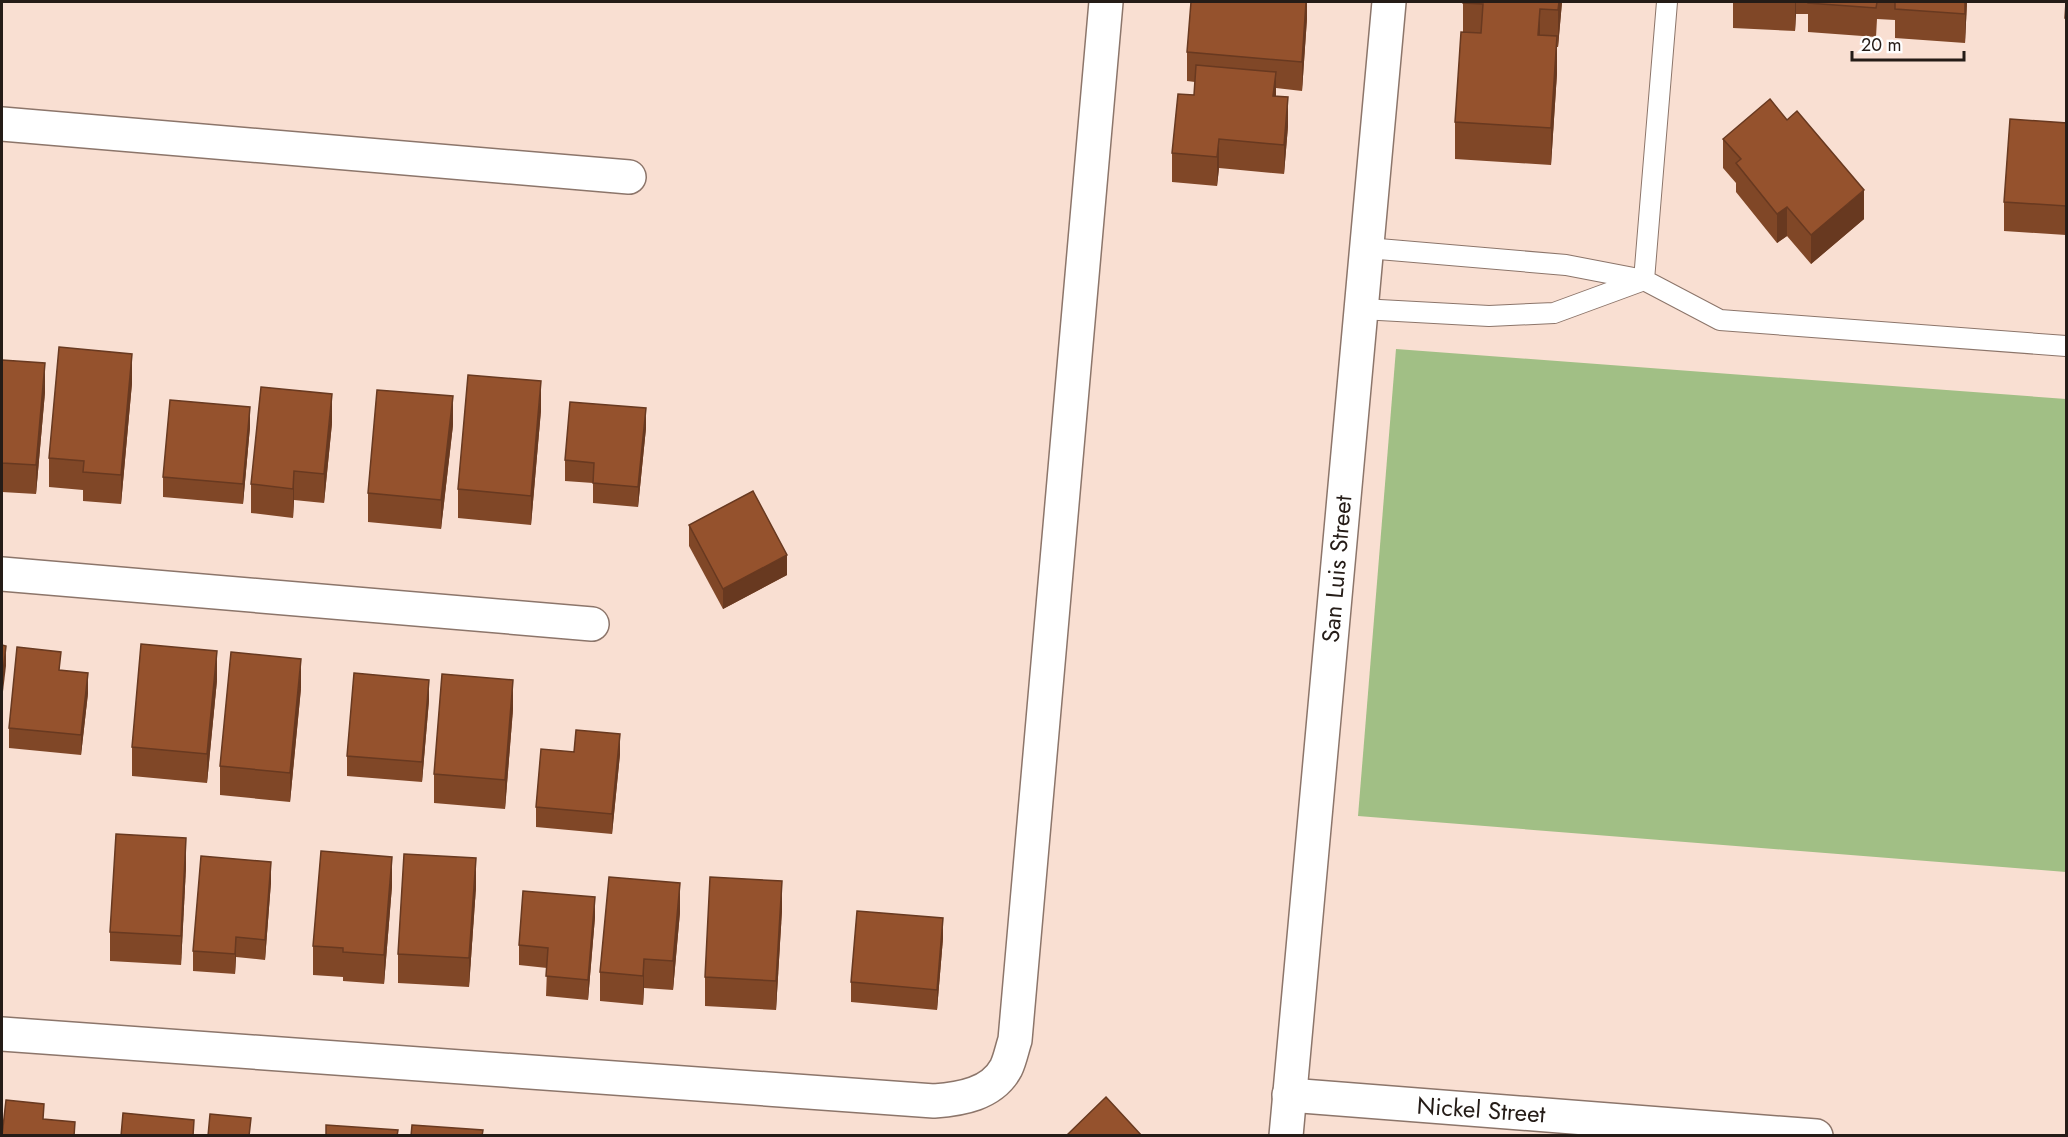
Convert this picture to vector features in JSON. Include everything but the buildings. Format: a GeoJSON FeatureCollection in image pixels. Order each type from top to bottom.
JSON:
{"type":"FeatureCollection","features":[{"type":"Feature","properties":{"kind":"street"},"geometry":{"type":"LineString","coordinates":[[2,1034],[934,1101],[963,1099],[990,1086],[1006,1068],[1015,1040],[1106,2]]}},
{"type":"Feature","properties":{"kind":"street","name":"San Luis Street"},"geometry":{"type":"LineString","coordinates":[[1286,1136],[1389,2]]}},
{"type":"Feature","properties":{"kind":"street"},"geometry":{"type":"LineString","coordinates":[[2,124],[629,177]]}},
{"type":"Feature","properties":{"kind":"street"},"geometry":{"type":"LineString","coordinates":[[2,574],[592,624]]}},
{"type":"Feature","properties":{"kind":"street","name":"Nickel Street"},"geometry":{"type":"LineString","coordinates":[[1289,1095],[1816,1136]]}},
{"type":"Feature","properties":{"kind":"lane"},"geometry":{"type":"LineString","coordinates":[[1644,280],[1667,2]]}},
{"type":"Feature","properties":{"kind":"lane"},"geometry":{"type":"LineString","coordinates":[[1366,248],[1566,265],[1644,280],[1720,320],[2067,346]]}},
{"type":"Feature","properties":{"kind":"lane"},"geometry":{"type":"LineString","coordinates":[[1361,309],[1489,316],[1554,312],[1644,280]]}},
{"type":"Feature","properties":{"kind":"green space"},"geometry":{"type":"Polygon","coordinates":[[[1396,349],[2066,399],[2066,872],[1358,816],[1396,349]]]}}]}
